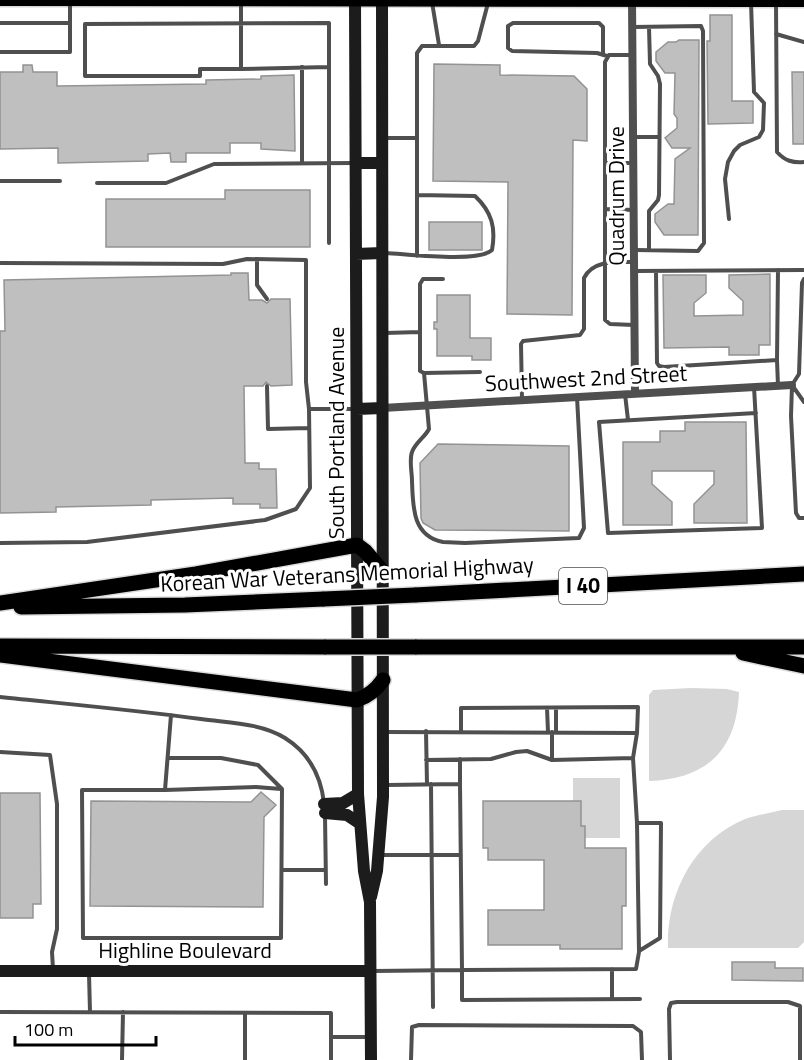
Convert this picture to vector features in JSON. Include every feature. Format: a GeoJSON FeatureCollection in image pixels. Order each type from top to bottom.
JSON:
{"type":"FeatureCollection","features":[{"type":"Feature","properties":{"kind":"highway"},"geometry":{"type":"LineString","coordinates":[[0,606],[357,545],[383,572]]}},
{"type":"Feature","properties":{"kind":"highway","name":"Korean War Veterans Memorial Highway"},"geometry":{"type":"LineString","coordinates":[[0,606],[186,605],[804,574]]}},
{"type":"Feature","properties":{"kind":"highway"},"geometry":{"type":"LineString","coordinates":[[751,577],[804,583]]}},
{"type":"Feature","properties":{"kind":"highway"},"geometry":{"type":"LineString","coordinates":[[0,646],[804,647]]}},
{"type":"Feature","properties":{"kind":"highway"},"geometry":{"type":"LineString","coordinates":[[720,647],[804,666]]}},
{"type":"Feature","properties":{"kind":"highway"},"geometry":{"type":"LineString","coordinates":[[0,654],[357,700],[366,697],[383,680]]}},
{"type":"Feature","properties":{"kind":"main road"},"geometry":{"type":"LineString","coordinates":[[0,0],[804,2]]}},
{"type":"Feature","properties":{"kind":"main road","name":"South Portland Avenue"},"geometry":{"type":"LineString","coordinates":[[355,0],[358,795],[364,872],[370,902]]}},
{"type":"Feature","properties":{"kind":"main road","name":"South Portland Avenue"},"geometry":{"type":"LineString","coordinates":[[371,1060],[370,902],[379,855],[383,732],[382,0]]}},
{"type":"Feature","properties":{"kind":"main road"},"geometry":{"type":"LineString","coordinates":[[357,163],[382,163]]}},
{"type":"Feature","properties":{"kind":"main road"},"geometry":{"type":"LineString","coordinates":[[357,254],[382,253]]}},
{"type":"Feature","properties":{"kind":"main road"},"geometry":{"type":"LineString","coordinates":[[357,409],[382,408]]}},
{"type":"Feature","properties":{"kind":"main road"},"geometry":{"type":"LineString","coordinates":[[324,809],[358,795]]}},
{"type":"Feature","properties":{"kind":"main road"},"geometry":{"type":"LineString","coordinates":[[324,809],[347,815],[359,823]]}},
{"type":"Feature","properties":{"kind":"main road","name":"Highline Boulevard"},"geometry":{"type":"LineString","coordinates":[[0,971],[370,971]]}},
{"type":"Feature","properties":{"kind":"street","name":"Quadrum Drive"},"geometry":{"type":"LineString","coordinates":[[632,1],[635,393]]}},
{"type":"Feature","properties":{"kind":"street","name":"Southwest 2nd Street"},"geometry":{"type":"LineString","coordinates":[[382,408],[792,385]]}},
{"type":"Feature","properties":{"kind":"lane"},"geometry":{"type":"LineString","coordinates":[[0,52],[70,52],[70,0]]}},
{"type":"Feature","properties":{"kind":"lane"},"geometry":{"type":"LineString","coordinates":[[241,1],[241,69]]}},
{"type":"Feature","properties":{"kind":"lane"},"geometry":{"type":"LineString","coordinates":[[432,1],[439,45]]}},
{"type":"Feature","properties":{"kind":"lane"},"geometry":{"type":"LineString","coordinates":[[417,256],[417,53],[422,46],[474,46],[478,41],[489,1]]}},
{"type":"Feature","properties":{"kind":"lane"},"geometry":{"type":"LineString","coordinates":[[729,219],[725,179],[728,162],[740,145],[759,137],[764,130],[764,104],[754,92],[751,1]]}},
{"type":"Feature","properties":{"kind":"lane"},"geometry":{"type":"LineString","coordinates":[[776,1],[777,152],[783,159],[804,162]]}},
{"type":"Feature","properties":{"kind":"lane"},"geometry":{"type":"LineString","coordinates":[[633,55],[605,56],[597,53],[512,51],[508,48],[508,27],[513,22],[599,23],[603,27],[605,56],[605,320],[610,324],[635,325]]}},
{"type":"Feature","properties":{"kind":"lane"},"geometry":{"type":"LineString","coordinates":[[0,23],[70,23]]}},
{"type":"Feature","properties":{"kind":"lane"},"geometry":{"type":"LineString","coordinates":[[328,67],[200,69],[200,76],[85,76],[85,24],[329,23],[329,243]]}},
{"type":"Feature","properties":{"kind":"lane"},"geometry":{"type":"LineString","coordinates":[[632,27],[700,26],[702,28],[704,243],[698,250],[634,250]]}},
{"type":"Feature","properties":{"kind":"lane"},"geometry":{"type":"LineString","coordinates":[[649,27],[650,64],[660,84],[659,195],[658,200],[649,211],[649,250]]}},
{"type":"Feature","properties":{"kind":"lane"},"geometry":{"type":"LineString","coordinates":[[776,34],[804,42]]}},
{"type":"Feature","properties":{"kind":"lane"},"geometry":{"type":"LineString","coordinates":[[302,67],[302,163]]}},
{"type":"Feature","properties":{"kind":"lane"},"geometry":{"type":"LineString","coordinates":[[633,137],[659,137]]}},
{"type":"Feature","properties":{"kind":"lane"},"geometry":{"type":"LineString","coordinates":[[382,138],[417,138]]}},
{"type":"Feature","properties":{"kind":"lane"},"geometry":{"type":"LineString","coordinates":[[97,183],[166,183],[214,164],[357,163]]}},
{"type":"Feature","properties":{"kind":"lane"},"geometry":{"type":"LineString","coordinates":[[605,163],[633,163]]}},
{"type":"Feature","properties":{"kind":"lane"},"geometry":{"type":"LineString","coordinates":[[0,181],[60,181]]}},
{"type":"Feature","properties":{"kind":"lane"},"geometry":{"type":"LineString","coordinates":[[382,253],[417,256],[486,255],[492,250],[495,238],[494,223],[475,196],[417,195]]}},
{"type":"Feature","properties":{"kind":"lane"},"geometry":{"type":"LineString","coordinates":[[605,209],[634,210]]}},
{"type":"Feature","properties":{"kind":"lane"},"geometry":{"type":"LineString","coordinates":[[0,263],[223,264],[247,259],[306,260],[306,382],[309,410],[310,488],[296,509],[265,520],[87,542],[0,543]]}},
{"type":"Feature","properties":{"kind":"lane"},"geometry":{"type":"LineString","coordinates":[[257,259],[256,285],[267,299]]}},
{"type":"Feature","properties":{"kind":"lane"},"geometry":{"type":"LineString","coordinates":[[522,400],[521,344],[523,341],[580,335],[584,329],[584,278],[586,274],[605,262],[656,271],[804,270]]}},
{"type":"Feature","properties":{"kind":"lane"},"geometry":{"type":"LineString","coordinates":[[778,270],[778,386]]}},
{"type":"Feature","properties":{"kind":"lane"},"geometry":{"type":"LineString","coordinates":[[656,271],[657,363],[659,366],[777,360]]}},
{"type":"Feature","properties":{"kind":"lane"},"geometry":{"type":"LineString","coordinates":[[443,279],[423,279],[420,284],[420,371],[424,373],[429,429],[414,448],[411,458],[414,516],[425,534],[436,541],[454,543],[579,538],[584,528],[578,396]]}},
{"type":"Feature","properties":{"kind":"lane"},"geometry":{"type":"LineString","coordinates":[[804,279],[802,283],[800,374],[792,385],[791,416],[796,513],[799,518],[804,518]]}},
{"type":"Feature","properties":{"kind":"lane"},"geometry":{"type":"LineString","coordinates":[[382,333],[420,332]]}},
{"type":"Feature","properties":{"kind":"lane"},"geometry":{"type":"LineString","coordinates":[[424,373],[480,372]]}},
{"type":"Feature","properties":{"kind":"lane"},"geometry":{"type":"LineString","coordinates":[[792,385],[804,402]]}},
{"type":"Feature","properties":{"kind":"lane"},"geometry":{"type":"LineString","coordinates":[[267,386],[268,429],[309,428]]}},
{"type":"Feature","properties":{"kind":"lane"},"geometry":{"type":"LineString","coordinates":[[754,386],[756,413],[762,528],[608,533],[599,422],[756,413]]}},
{"type":"Feature","properties":{"kind":"lane"},"geometry":{"type":"LineString","coordinates":[[625,393],[628,420]]}},
{"type":"Feature","properties":{"kind":"lane"},"geometry":{"type":"LineString","coordinates":[[309,410],[357,409]]}},
{"type":"Feature","properties":{"kind":"lane"},"geometry":{"type":"LineString","coordinates":[[0,697],[171,715],[260,728],[286,738],[308,759],[317,774],[324,809],[326,884]]}},
{"type":"Feature","properties":{"kind":"lane"},"geometry":{"type":"LineString","coordinates":[[370,971],[636,969],[639,951],[637,823],[633,758],[638,708],[461,708],[461,732]]}},
{"type":"Feature","properties":{"kind":"lane"},"geometry":{"type":"LineString","coordinates":[[547,708],[552,732]]}},
{"type":"Feature","properties":{"kind":"lane"},"geometry":{"type":"LineString","coordinates":[[552,760],[552,732],[556,708]]}},
{"type":"Feature","properties":{"kind":"lane"},"geometry":{"type":"LineString","coordinates":[[165,790],[171,715]]}},
{"type":"Feature","properties":{"kind":"lane"},"geometry":{"type":"LineString","coordinates":[[426,731],[432,855],[433,1007]]}},
{"type":"Feature","properties":{"kind":"lane"},"geometry":{"type":"LineString","coordinates":[[383,732],[637,733]]}},
{"type":"Feature","properties":{"kind":"lane"},"geometry":{"type":"LineString","coordinates":[[0,752],[50,755],[57,804],[57,929],[51,952],[53,971]]}},
{"type":"Feature","properties":{"kind":"lane"},"geometry":{"type":"LineString","coordinates":[[426,760],[491,759],[516,752],[527,752],[552,760],[633,758]]}},
{"type":"Feature","properties":{"kind":"lane"},"geometry":{"type":"LineString","coordinates":[[168,758],[221,758],[258,765],[282,789],[281,938],[83,938],[82,790],[256,787],[282,789]]}},
{"type":"Feature","properties":{"kind":"lane"},"geometry":{"type":"LineString","coordinates":[[460,759],[462,1000],[640,999]]}},
{"type":"Feature","properties":{"kind":"lane"},"geometry":{"type":"LineString","coordinates":[[382,785],[460,784]]}},
{"type":"Feature","properties":{"kind":"lane"},"geometry":{"type":"LineString","coordinates":[[637,823],[661,823],[660,938],[639,951]]}},
{"type":"Feature","properties":{"kind":"lane"},"geometry":{"type":"LineString","coordinates":[[379,855],[461,855]]}},
{"type":"Feature","properties":{"kind":"lane"},"geometry":{"type":"LineString","coordinates":[[281,870],[326,870]]}},
{"type":"Feature","properties":{"kind":"lane"},"geometry":{"type":"LineString","coordinates":[[612,969],[612,999]]}},
{"type":"Feature","properties":{"kind":"lane"},"geometry":{"type":"LineString","coordinates":[[89,971],[90,1012]]}},
{"type":"Feature","properties":{"kind":"lane"},"geometry":{"type":"LineString","coordinates":[[670,1060],[669,1009],[671,1003],[788,1002],[800,1006],[800,1060]]}},
{"type":"Feature","properties":{"kind":"lane"},"geometry":{"type":"LineString","coordinates":[[0,1012],[331,1013],[331,1060]]}},
{"type":"Feature","properties":{"kind":"lane"},"geometry":{"type":"LineString","coordinates":[[122,1060],[123,1012]]}},
{"type":"Feature","properties":{"kind":"lane"},"geometry":{"type":"LineString","coordinates":[[245,1013],[245,1060]]}},
{"type":"Feature","properties":{"kind":"lane"},"geometry":{"type":"LineString","coordinates":[[411,1060],[412,1027],[419,1025],[633,1026],[641,1032],[642,1060]]}},
{"type":"Feature","properties":{"kind":"lane"},"geometry":{"type":"LineString","coordinates":[[331,1037],[371,1037]]}},
{"type":"Feature","properties":{"kind":"shaded area"},"geometry":{"type":"Polygon","coordinates":[[[727,689],[739,692],[732,731],[725,746],[702,768],[687,775],[649,781],[649,695],[653,690],[727,689]]]}},
{"type":"Feature","properties":{"kind":"shaded area"},"geometry":{"type":"Polygon","coordinates":[[[573,778],[620,778],[620,838],[573,838],[573,778]]]}},
{"type":"Feature","properties":{"kind":"shaded area"},"geometry":{"type":"Polygon","coordinates":[[[782,810],[804,810],[804,942],[798,948],[668,948],[672,908],[678,889],[698,855],[711,840],[727,828],[745,819],[782,810]]]}},
{"type":"Feature","properties":{"kind":"building"},"geometry":{"type":"Polygon","coordinates":[[[710,15],[732,15],[732,101],[753,101],[753,123],[708,124],[707,41],[710,41],[710,15]]]}},
{"type":"Feature","properties":{"kind":"building"},"geometry":{"type":"Polygon","coordinates":[[[699,40],[698,235],[664,235],[655,222],[655,214],[668,204],[674,204],[675,159],[690,148],[672,148],[665,138],[677,128],[677,118],[674,114],[675,73],[665,73],[656,61],[656,52],[668,42],[699,40]]]}},
{"type":"Feature","properties":{"kind":"building"},"geometry":{"type":"Polygon","coordinates":[[[434,64],[500,65],[500,75],[574,76],[587,89],[587,141],[573,140],[572,315],[507,314],[508,182],[433,181],[434,64]]]}},
{"type":"Feature","properties":{"kind":"building"},"geometry":{"type":"Polygon","coordinates":[[[23,65],[32,65],[33,72],[57,72],[57,86],[206,84],[206,80],[261,79],[261,76],[294,75],[295,151],[261,149],[261,143],[230,143],[230,153],[186,153],[186,162],[171,162],[170,153],[148,154],[148,161],[58,163],[58,148],[0,149],[0,72],[23,72],[23,65]]]}},
{"type":"Feature","properties":{"kind":"building"},"geometry":{"type":"Polygon","coordinates":[[[792,72],[804,72],[804,144],[793,144],[792,72]]]}},
{"type":"Feature","properties":{"kind":"building"},"geometry":{"type":"Polygon","coordinates":[[[225,190],[310,190],[310,247],[106,247],[106,199],[225,199],[225,190]]]}},
{"type":"Feature","properties":{"kind":"building"},"geometry":{"type":"Polygon","coordinates":[[[429,222],[482,222],[482,250],[429,250],[429,222]]]}},
{"type":"Feature","properties":{"kind":"building"},"geometry":{"type":"Polygon","coordinates":[[[231,273],[248,273],[249,300],[262,300],[267,303],[271,299],[290,299],[292,385],[271,386],[266,382],[263,386],[244,386],[245,463],[259,463],[259,469],[276,469],[277,508],[260,508],[260,504],[233,504],[233,498],[151,500],[151,505],[56,507],[56,512],[0,513],[0,331],[5,331],[4,280],[231,275],[231,273]]]}},
{"type":"Feature","properties":{"kind":"building"},"geometry":{"type":"Polygon","coordinates":[[[770,274],[770,345],[759,345],[759,355],[729,355],[729,347],[664,348],[663,275],[706,275],[706,293],[694,303],[694,316],[743,315],[743,301],[729,288],[729,275],[770,274]]]}},
{"type":"Feature","properties":{"kind":"building"},"geometry":{"type":"Polygon","coordinates":[[[437,295],[470,295],[470,338],[491,338],[491,360],[472,360],[472,356],[437,356],[437,329],[434,329],[434,322],[437,322],[437,295]]]}},
{"type":"Feature","properties":{"kind":"building"},"geometry":{"type":"Polygon","coordinates":[[[685,422],[746,422],[747,523],[694,523],[694,504],[714,484],[714,471],[652,471],[652,484],[672,502],[672,525],[623,525],[623,442],[660,442],[660,431],[685,431],[685,422]]]}},
{"type":"Feature","properties":{"kind":"building"},"geometry":{"type":"Polygon","coordinates":[[[438,444],[569,446],[569,531],[435,530],[423,523],[420,463],[438,444]]]}},
{"type":"Feature","properties":{"kind":"building"},"geometry":{"type":"Polygon","coordinates":[[[261,792],[276,805],[264,817],[263,907],[90,906],[91,801],[251,802],[261,792]]]}},
{"type":"Feature","properties":{"kind":"building"},"geometry":{"type":"Polygon","coordinates":[[[0,793],[40,793],[41,904],[33,904],[33,918],[0,918],[0,793]]]}},
{"type":"Feature","properties":{"kind":"building"},"geometry":{"type":"Polygon","coordinates":[[[483,801],[581,801],[581,826],[585,826],[585,848],[626,848],[626,906],[622,906],[622,949],[560,949],[560,945],[488,945],[488,910],[544,910],[544,860],[488,860],[488,848],[483,848],[483,801]]]}},
{"type":"Feature","properties":{"kind":"building"},"geometry":{"type":"Polygon","coordinates":[[[732,962],[775,962],[775,968],[803,968],[803,981],[732,980],[732,962]]]}}]}
